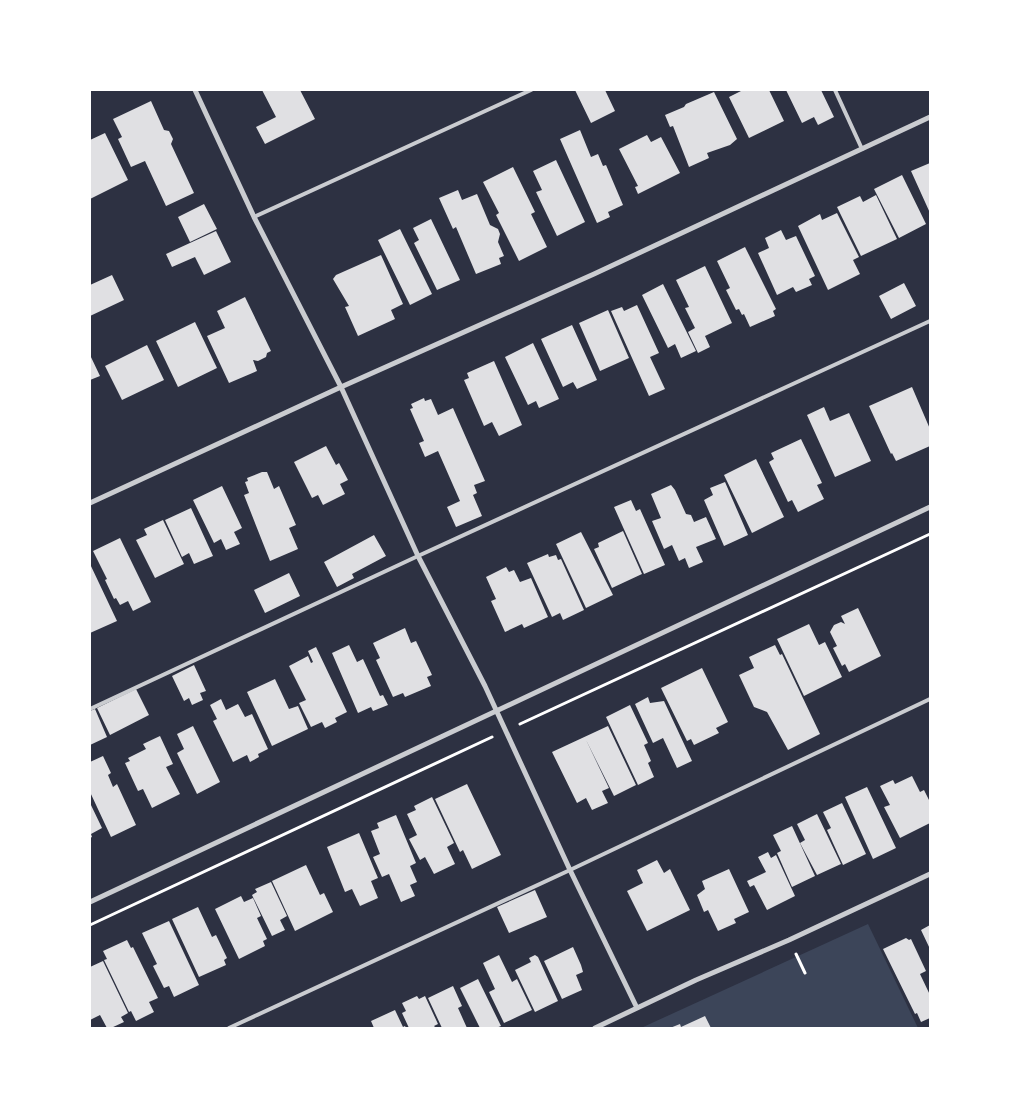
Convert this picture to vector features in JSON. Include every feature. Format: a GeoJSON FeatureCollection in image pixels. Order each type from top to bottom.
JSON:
{"type":"FeatureCollection","features":[{"type":"Feature","properties":{"kind":"street"},"geometry":{"type":"LineString","coordinates":[[195,90],[254,217],[341,387],[418,556],[497,712],[570,870],[637,1008]]}},
{"type":"Feature","properties":{"kind":"street"},"geometry":{"type":"LineString","coordinates":[[90,503],[341,387],[594,274],[930,117]]}},
{"type":"Feature","properties":{"kind":"street"},"geometry":{"type":"LineString","coordinates":[[90,902],[930,507]]}},
{"type":"Feature","properties":{"kind":"street"},"geometry":{"type":"LineString","coordinates":[[595,1028],[930,874]]}},
{"type":"Feature","properties":{"kind":"lane"},"geometry":{"type":"LineString","coordinates":[[254,217],[531,90]]}},
{"type":"Feature","properties":{"kind":"lane"},"geometry":{"type":"LineString","coordinates":[[835,90],[862,150]]}},
{"type":"Feature","properties":{"kind":"lane"},"geometry":{"type":"LineString","coordinates":[[90,709],[930,321]]}},
{"type":"Feature","properties":{"kind":"lane"},"geometry":{"type":"LineString","coordinates":[[229,1028],[570,870],[930,699]]}},
{"type":"Feature","properties":{"kind":"path"},"geometry":{"type":"LineString","coordinates":[[533,718],[930,534]]}},
{"type":"Feature","properties":{"kind":"path"},"geometry":{"type":"LineString","coordinates":[[90,925],[477,744]]}},
{"type":"Feature","properties":{"kind":"path"},"geometry":{"type":"LineString","coordinates":[[789,940],[805,973]]}},
{"type":"Feature","properties":{"kind":"shaded area"},"geometry":{"type":"Polygon","coordinates":[[[868,924],[918,1028],[641,1028],[868,924]]]}},
{"type":"Feature","properties":{"kind":"building"},"geometry":{"type":"Polygon","coordinates":[[[262,90],[300,90],[315,119],[265,144],[256,127],[276,117],[262,90]]]}},
{"type":"Feature","properties":{"kind":"building"},"geometry":{"type":"Polygon","coordinates":[[[575,90],[605,90],[615,111],[591,123],[575,90]]]}},
{"type":"Feature","properties":{"kind":"building"},"geometry":{"type":"Polygon","coordinates":[[[743,90],[769,90],[784,121],[749,138],[729,97],[743,90]]]}},
{"type":"Feature","properties":{"kind":"building"},"geometry":{"type":"Polygon","coordinates":[[[786,90],[821,90],[834,117],[818,125],[814,117],[802,123],[786,90]]]}},
{"type":"Feature","properties":{"kind":"building"},"geometry":{"type":"Polygon","coordinates":[[[714,92],[737,139],[730,145],[707,153],[709,158],[689,167],[673,126],[670,127],[665,115],[714,92]]]}},
{"type":"Feature","properties":{"kind":"building"},"geometry":{"type":"Polygon","coordinates":[[[151,101],[164,130],[169,131],[173,139],[171,144],[194,193],[166,206],[145,161],[131,167],[118,139],[122,137],[113,119],[151,101]]]}},
{"type":"Feature","properties":{"kind":"building"},"geometry":{"type":"Polygon","coordinates":[[[580,130],[591,157],[598,154],[603,166],[606,165],[623,205],[608,212],[610,217],[597,223],[560,139],[580,130]]]}},
{"type":"Feature","properties":{"kind":"building"},"geometry":{"type":"Polygon","coordinates":[[[105,133],[128,180],[90,199],[90,140],[105,133]]]}},
{"type":"Feature","properties":{"kind":"building"},"geometry":{"type":"Polygon","coordinates":[[[647,135],[651,142],[661,137],[680,173],[638,194],[635,187],[638,186],[619,149],[647,135]]]}},
{"type":"Feature","properties":{"kind":"building"},"geometry":{"type":"Polygon","coordinates":[[[556,160],[585,222],[557,236],[536,192],[542,190],[533,171],[556,160]]]}},
{"type":"Feature","properties":{"kind":"building"},"geometry":{"type":"Polygon","coordinates":[[[930,163],[930,213],[911,171],[930,163]]]}},
{"type":"Feature","properties":{"kind":"building"},"geometry":{"type":"Polygon","coordinates":[[[513,167],[535,212],[531,214],[547,247],[519,261],[496,215],[499,213],[483,182],[513,167]]]}},
{"type":"Feature","properties":{"kind":"building"},"geometry":{"type":"Polygon","coordinates":[[[902,175],[926,224],[899,238],[874,189],[902,175]]]}},
{"type":"Feature","properties":{"kind":"building"},"geometry":{"type":"Polygon","coordinates":[[[458,190],[462,200],[477,194],[490,225],[498,229],[500,234],[498,242],[504,256],[499,258],[501,264],[476,274],[456,227],[453,229],[439,198],[458,190]]]}},
{"type":"Feature","properties":{"kind":"building"},"geometry":{"type":"Polygon","coordinates":[[[876,195],[897,239],[861,256],[837,207],[860,196],[863,202],[876,195]]]}},
{"type":"Feature","properties":{"kind":"building"},"geometry":{"type":"Polygon","coordinates":[[[204,204],[217,229],[190,242],[178,217],[204,204]]]}},
{"type":"Feature","properties":{"kind":"building"},"geometry":{"type":"Polygon","coordinates":[[[837,213],[859,257],[853,260],[860,274],[828,290],[798,226],[820,214],[822,220],[837,213]]]}},
{"type":"Feature","properties":{"kind":"building"},"geometry":{"type":"Polygon","coordinates":[[[431,219],[460,280],[437,290],[414,243],[419,240],[413,228],[431,219]]]}},
{"type":"Feature","properties":{"kind":"building"},"geometry":{"type":"Polygon","coordinates":[[[400,229],[432,294],[410,305],[378,240],[400,229]]]}},
{"type":"Feature","properties":{"kind":"building"},"geometry":{"type":"Polygon","coordinates":[[[781,230],[786,240],[796,236],[815,276],[809,279],[812,285],[796,292],[793,287],[777,295],[758,253],[769,248],[765,238],[781,230]]]}},
{"type":"Feature","properties":{"kind":"building"},"geometry":{"type":"Polygon","coordinates":[[[216,231],[231,262],[204,275],[195,257],[172,267],[166,254],[216,231]]]}},
{"type":"Feature","properties":{"kind":"building"},"geometry":{"type":"Polygon","coordinates":[[[745,247],[776,309],[773,311],[775,316],[750,327],[744,314],[742,315],[739,309],[736,310],[726,290],[730,288],[717,261],[745,247]]]}},
{"type":"Feature","properties":{"kind":"building"},"geometry":{"type":"Polygon","coordinates":[[[381,255],[403,304],[391,310],[395,319],[358,336],[345,307],[349,306],[333,279],[336,275],[381,255]]]}},
{"type":"Feature","properties":{"kind":"building"},"geometry":{"type":"Polygon","coordinates":[[[705,266],[732,323],[705,336],[710,347],[698,353],[688,332],[695,328],[685,308],[689,307],[676,280],[705,266]]]}},
{"type":"Feature","properties":{"kind":"building"},"geometry":{"type":"Polygon","coordinates":[[[112,275],[124,300],[90,316],[90,285],[112,275]]]}},
{"type":"Feature","properties":{"kind":"building"},"geometry":{"type":"Polygon","coordinates":[[[904,283],[916,306],[891,319],[879,296],[904,283]]]}},
{"type":"Feature","properties":{"kind":"building"},"geometry":{"type":"Polygon","coordinates":[[[663,284],[696,351],[681,358],[675,344],[668,348],[642,295],[663,284]]]}},
{"type":"Feature","properties":{"kind":"building"},"geometry":{"type":"Polygon","coordinates":[[[245,297],[271,351],[267,353],[266,357],[258,361],[253,360],[257,371],[229,383],[207,336],[225,328],[217,311],[245,297]]]}},
{"type":"Feature","properties":{"kind":"building"},"geometry":{"type":"Polygon","coordinates":[[[637,305],[659,353],[650,357],[665,389],[649,396],[611,311],[622,307],[624,311],[637,305]]]}},
{"type":"Feature","properties":{"kind":"building"},"geometry":{"type":"Polygon","coordinates":[[[608,310],[629,358],[600,371],[579,323],[608,310]]]}},
{"type":"Feature","properties":{"kind":"building"},"geometry":{"type":"Polygon","coordinates":[[[195,322],[217,368],[178,387],[156,341],[195,322]]]}},
{"type":"Feature","properties":{"kind":"building"},"geometry":{"type":"Polygon","coordinates":[[[572,325],[597,380],[577,389],[573,382],[563,387],[541,339],[572,325]]]}},
{"type":"Feature","properties":{"kind":"building"},"geometry":{"type":"Polygon","coordinates":[[[533,343],[559,399],[539,408],[536,401],[528,405],[505,357],[533,343]]]}},
{"type":"Feature","properties":{"kind":"building"},"geometry":{"type":"Polygon","coordinates":[[[147,345],[164,380],[122,400],[105,366],[147,345]]]}},
{"type":"Feature","properties":{"kind":"building"},"geometry":{"type":"Polygon","coordinates":[[[90,355],[100,376],[90,380],[90,355]]]}},
{"type":"Feature","properties":{"kind":"building"},"geometry":{"type":"Polygon","coordinates":[[[494,361],[522,425],[499,436],[492,422],[484,426],[464,380],[469,378],[467,373],[494,361]]]}},
{"type":"Feature","properties":{"kind":"building"},"geometry":{"type":"Polygon","coordinates":[[[912,387],[930,429],[930,446],[896,461],[869,406],[912,387]]]}},
{"type":"Feature","properties":{"kind":"building"},"geometry":{"type":"Polygon","coordinates":[[[424,398],[425,401],[431,399],[438,415],[453,408],[485,481],[474,485],[477,493],[473,495],[482,516],[456,527],[447,507],[460,501],[438,451],[425,457],[419,443],[424,441],[410,409],[413,408],[411,404],[424,398]]]}},
{"type":"Feature","properties":{"kind":"building"},"geometry":{"type":"Polygon","coordinates":[[[824,407],[830,421],[849,413],[871,461],[835,477],[807,415],[824,407]]]}},
{"type":"Feature","properties":{"kind":"building"},"geometry":{"type":"Polygon","coordinates":[[[801,439],[822,483],[817,485],[824,499],[798,512],[792,500],[788,502],[769,462],[774,459],[771,453],[801,439]]]}},
{"type":"Feature","properties":{"kind":"building"},"geometry":{"type":"Polygon","coordinates":[[[326,446],[336,465],[339,463],[348,480],[340,484],[345,494],[323,505],[318,495],[312,498],[294,462],[326,446]]]}},
{"type":"Feature","properties":{"kind":"building"},"geometry":{"type":"Polygon","coordinates":[[[756,459],[784,517],[752,533],[724,475],[756,459]]]}},
{"type":"Feature","properties":{"kind":"building"},"geometry":{"type":"Polygon","coordinates":[[[267,472],[274,489],[279,486],[296,525],[289,528],[298,549],[270,561],[244,495],[249,493],[245,482],[248,481],[247,478],[267,472]]]}},
{"type":"Feature","properties":{"kind":"building"},"geometry":{"type":"Polygon","coordinates":[[[725,482],[748,535],[724,546],[704,500],[713,495],[710,488],[725,482]]]}},
{"type":"Feature","properties":{"kind":"building"},"geometry":{"type":"Polygon","coordinates":[[[671,485],[686,514],[691,515],[694,522],[706,517],[716,539],[696,547],[703,562],[689,568],[685,558],[679,561],[672,545],[664,549],[652,521],[661,518],[651,494],[671,485]]]}},
{"type":"Feature","properties":{"kind":"building"},"geometry":{"type":"Polygon","coordinates":[[[222,486],[242,528],[234,532],[240,544],[226,550],[221,539],[214,543],[193,500],[222,486]]]}},
{"type":"Feature","properties":{"kind":"building"},"geometry":{"type":"Polygon","coordinates":[[[631,500],[636,511],[640,509],[665,565],[644,574],[614,507],[631,500]]]}},
{"type":"Feature","properties":{"kind":"building"},"geometry":{"type":"Polygon","coordinates":[[[191,508],[213,556],[194,564],[189,553],[182,557],[165,520],[191,508]]]}},
{"type":"Feature","properties":{"kind":"building"},"geometry":{"type":"Polygon","coordinates":[[[163,520],[184,564],[155,578],[136,540],[147,535],[144,529],[163,520]]]}},
{"type":"Feature","properties":{"kind":"building"},"geometry":{"type":"Polygon","coordinates":[[[623,531],[642,574],[612,588],[594,549],[599,547],[598,543],[623,531]]]}},
{"type":"Feature","properties":{"kind":"building"},"geometry":{"type":"Polygon","coordinates":[[[581,532],[613,595],[586,608],[556,544],[581,532]]]}},
{"type":"Feature","properties":{"kind":"building"},"geometry":{"type":"Polygon","coordinates":[[[374,535],[386,556],[352,574],[354,578],[337,587],[324,562],[374,535]]]}},
{"type":"Feature","properties":{"kind":"building"},"geometry":{"type":"Polygon","coordinates":[[[120,538],[151,602],[133,611],[128,601],[120,605],[116,598],[114,599],[105,580],[107,579],[93,551],[120,538]]]}},
{"type":"Feature","properties":{"kind":"building"},"geometry":{"type":"Polygon","coordinates":[[[548,554],[549,557],[556,555],[558,560],[561,559],[584,610],[563,620],[560,613],[552,617],[527,563],[548,554]]]}},
{"type":"Feature","properties":{"kind":"building"},"geometry":{"type":"Polygon","coordinates":[[[90,564],[117,621],[90,633],[90,564]]]}},
{"type":"Feature","properties":{"kind":"building"},"geometry":{"type":"Polygon","coordinates":[[[506,567],[509,572],[514,570],[520,582],[531,578],[548,617],[524,628],[522,624],[505,632],[491,601],[496,599],[486,577],[506,567]]]}},
{"type":"Feature","properties":{"kind":"building"},"geometry":{"type":"Polygon","coordinates":[[[289,573],[300,596],[265,613],[254,590],[289,573]]]}},
{"type":"Feature","properties":{"kind":"building"},"geometry":{"type":"Polygon","coordinates":[[[858,608],[881,656],[849,672],[845,664],[842,666],[833,648],[837,646],[830,632],[834,625],[841,622],[845,624],[841,616],[858,608]]]}},
{"type":"Feature","properties":{"kind":"building"},"geometry":{"type":"Polygon","coordinates":[[[809,624],[819,645],[825,642],[842,677],[804,696],[777,639],[809,624]]]}},
{"type":"Feature","properties":{"kind":"building"},"geometry":{"type":"Polygon","coordinates":[[[405,628],[411,643],[416,641],[432,675],[427,677],[431,686],[405,697],[403,693],[393,697],[376,660],[380,658],[373,643],[405,628]]]}},
{"type":"Feature","properties":{"kind":"building"},"geometry":{"type":"Polygon","coordinates":[[[349,645],[357,662],[363,659],[380,696],[383,695],[388,705],[373,711],[371,707],[358,713],[332,653],[349,645]]]}},
{"type":"Feature","properties":{"kind":"building"},"geometry":{"type":"Polygon","coordinates":[[[775,645],[780,655],[782,654],[820,734],[788,750],[767,712],[754,707],[739,675],[754,668],[749,657],[775,645]]]}},
{"type":"Feature","properties":{"kind":"building"},"geometry":{"type":"Polygon","coordinates":[[[316,647],[347,712],[335,718],[337,722],[325,728],[322,722],[311,727],[299,703],[306,700],[289,666],[308,656],[311,663],[313,662],[308,651],[316,647]]]}},
{"type":"Feature","properties":{"kind":"building"},"geometry":{"type":"Polygon","coordinates":[[[194,665],[206,691],[200,693],[203,700],[192,705],[189,698],[184,701],[172,676],[194,665]]]}},
{"type":"Feature","properties":{"kind":"building"},"geometry":{"type":"Polygon","coordinates":[[[702,668],[728,722],[716,728],[719,733],[694,745],[691,739],[687,741],[661,688],[702,668]]]}},
{"type":"Feature","properties":{"kind":"building"},"geometry":{"type":"Polygon","coordinates":[[[275,679],[289,709],[298,706],[308,729],[272,746],[247,692],[275,679]]]}},
{"type":"Feature","properties":{"kind":"building"},"geometry":{"type":"Polygon","coordinates":[[[136,689],[149,715],[110,735],[97,708],[136,689]]]}},
{"type":"Feature","properties":{"kind":"building"},"geometry":{"type":"Polygon","coordinates":[[[648,697],[650,703],[664,701],[692,761],[677,768],[663,738],[653,743],[635,704],[648,697]]]}},
{"type":"Feature","properties":{"kind":"building"},"geometry":{"type":"Polygon","coordinates":[[[221,699],[226,710],[238,704],[245,717],[252,714],[268,749],[258,754],[259,757],[250,762],[247,755],[233,762],[213,721],[217,719],[210,705],[221,699]]]}},
{"type":"Feature","properties":{"kind":"building"},"geometry":{"type":"Polygon","coordinates":[[[630,705],[648,743],[644,745],[651,761],[648,763],[654,777],[638,785],[606,717],[630,705]]]}},
{"type":"Feature","properties":{"kind":"building"},"geometry":{"type":"Polygon","coordinates":[[[95,709],[107,737],[90,745],[90,711],[95,709]]]}},
{"type":"Feature","properties":{"kind":"building"},"geometry":{"type":"Polygon","coordinates":[[[193,726],[220,782],[197,794],[177,753],[184,749],[177,734],[193,726]]]}},
{"type":"Feature","properties":{"kind":"building"},"geometry":{"type":"Polygon","coordinates":[[[608,726],[636,785],[614,796],[586,740],[609,788],[602,791],[608,803],[592,810],[586,798],[577,803],[552,752],[608,726]]]}},
{"type":"Feature","properties":{"kind":"building"},"geometry":{"type":"Polygon","coordinates":[[[160,736],[173,764],[166,767],[180,794],[152,808],[143,789],[138,791],[125,763],[130,761],[128,758],[146,749],[143,744],[160,736]]]}},
{"type":"Feature","properties":{"kind":"building"},"geometry":{"type":"Polygon","coordinates":[[[103,756],[111,773],[108,775],[113,787],[117,784],[136,825],[111,837],[90,792],[90,762],[103,756]]]}},
{"type":"Feature","properties":{"kind":"building"},"geometry":{"type":"Polygon","coordinates":[[[912,776],[920,792],[924,790],[930,802],[930,823],[900,838],[884,807],[890,805],[880,786],[893,780],[895,784],[912,776]]]}},
{"type":"Feature","properties":{"kind":"building"},"geometry":{"type":"Polygon","coordinates":[[[467,784],[501,855],[472,869],[463,850],[460,852],[435,799],[467,784]]]}},
{"type":"Feature","properties":{"kind":"building"},"geometry":{"type":"Polygon","coordinates":[[[867,787],[896,848],[873,859],[845,797],[867,787]]]}},
{"type":"Feature","properties":{"kind":"building"},"geometry":{"type":"Polygon","coordinates":[[[432,797],[454,843],[447,847],[455,864],[434,874],[425,857],[420,860],[409,839],[417,835],[407,814],[416,810],[414,806],[432,797]]]}},
{"type":"Feature","properties":{"kind":"building"},"geometry":{"type":"Polygon","coordinates":[[[90,803],[102,828],[91,834],[92,837],[90,838],[90,803]]]}},
{"type":"Feature","properties":{"kind":"building"},"geometry":{"type":"Polygon","coordinates":[[[842,803],[866,854],[843,865],[827,830],[831,828],[823,812],[842,803]]]}},
{"type":"Feature","properties":{"kind":"building"},"geometry":{"type":"Polygon","coordinates":[[[817,814],[841,864],[817,875],[800,843],[805,840],[797,824],[817,814]]]}},
{"type":"Feature","properties":{"kind":"building"},"geometry":{"type":"Polygon","coordinates":[[[396,815],[416,863],[410,866],[417,882],[410,885],[415,896],[401,902],[389,874],[382,877],[373,857],[380,854],[371,831],[379,828],[377,823],[396,815]]]}},
{"type":"Feature","properties":{"kind":"building"},"geometry":{"type":"Polygon","coordinates":[[[792,826],[815,876],[792,887],[777,853],[781,851],[773,835],[792,826]]]}},
{"type":"Feature","properties":{"kind":"building"},"geometry":{"type":"Polygon","coordinates":[[[359,833],[378,878],[371,881],[378,898],[360,906],[352,889],[345,892],[327,847],[359,833]]]}},
{"type":"Feature","properties":{"kind":"building"},"geometry":{"type":"Polygon","coordinates":[[[768,852],[771,858],[776,855],[795,896],[767,910],[754,885],[750,887],[747,881],[766,872],[758,857],[768,852]]]}},
{"type":"Feature","properties":{"kind":"building"},"geometry":{"type":"Polygon","coordinates":[[[657,860],[664,873],[670,869],[690,910],[647,931],[627,891],[643,883],[637,870],[657,860]]]}},
{"type":"Feature","properties":{"kind":"building"},"geometry":{"type":"Polygon","coordinates":[[[306,865],[320,895],[324,893],[333,912],[295,931],[272,881],[306,865]]]}},
{"type":"Feature","properties":{"kind":"building"},"geometry":{"type":"Polygon","coordinates":[[[729,869],[749,912],[734,919],[736,923],[718,931],[708,910],[704,912],[697,895],[705,889],[702,881],[729,869]]]}},
{"type":"Feature","properties":{"kind":"building"},"geometry":{"type":"Polygon","coordinates":[[[271,882],[287,916],[280,920],[285,930],[272,936],[252,895],[257,892],[255,889],[271,882]]]}},
{"type":"Feature","properties":{"kind":"building"},"geometry":{"type":"Polygon","coordinates":[[[535,890],[547,917],[509,933],[497,907],[535,890]]]}},
{"type":"Feature","properties":{"kind":"building"},"geometry":{"type":"Polygon","coordinates":[[[241,896],[244,902],[253,898],[261,916],[257,918],[267,939],[263,941],[265,946],[239,959],[215,909],[241,896]]]}},
{"type":"Feature","properties":{"kind":"building"},"geometry":{"type":"Polygon","coordinates":[[[198,907],[212,937],[216,935],[227,958],[224,960],[226,965],[199,977],[172,919],[198,907]]]}},
{"type":"Feature","properties":{"kind":"building"},"geometry":{"type":"Polygon","coordinates":[[[169,921],[199,985],[174,997],[169,986],[164,988],[153,966],[157,964],[142,933],[169,921]]]}},
{"type":"Feature","properties":{"kind":"building"},"geometry":{"type":"Polygon","coordinates":[[[930,925],[930,949],[921,930],[930,925]]]}},
{"type":"Feature","properties":{"kind":"building"},"geometry":{"type":"Polygon","coordinates":[[[906,938],[911,939],[926,971],[920,974],[930,995],[930,1018],[921,1022],[917,1013],[915,1014],[883,949],[906,938]]]}},
{"type":"Feature","properties":{"kind":"building"},"geometry":{"type":"Polygon","coordinates":[[[127,940],[131,948],[133,947],[158,998],[149,1002],[154,1012],[136,1021],[131,1011],[129,1012],[104,960],[107,959],[103,951],[127,940]]]}},
{"type":"Feature","properties":{"kind":"building"},"geometry":{"type":"Polygon","coordinates":[[[573,947],[583,972],[576,975],[582,990],[562,999],[544,961],[573,947]]]}},
{"type":"Feature","properties":{"kind":"building"},"geometry":{"type":"Polygon","coordinates":[[[499,955],[512,982],[517,979],[532,1010],[504,1023],[489,992],[495,989],[483,963],[499,955]]]}},
{"type":"Feature","properties":{"kind":"building"},"geometry":{"type":"Polygon","coordinates":[[[535,955],[538,957],[558,1001],[535,1012],[515,970],[531,962],[529,958],[535,955]]]}},
{"type":"Feature","properties":{"kind":"building"},"geometry":{"type":"Polygon","coordinates":[[[103,961],[128,1013],[121,1017],[124,1022],[111,1028],[107,1028],[100,1015],[90,1020],[90,967],[103,961]]]}},
{"type":"Feature","properties":{"kind":"building"},"geometry":{"type":"Polygon","coordinates":[[[478,979],[501,1026],[496,1028],[480,1028],[460,988],[478,979]]]}},
{"type":"Feature","properties":{"kind":"building"},"geometry":{"type":"Polygon","coordinates":[[[453,986],[462,1006],[458,1008],[467,1028],[442,1028],[428,998],[453,986]]]}},
{"type":"Feature","properties":{"kind":"building"},"geometry":{"type":"Polygon","coordinates":[[[417,996],[419,999],[425,996],[438,1024],[434,1026],[436,1028],[409,1028],[402,1013],[406,1011],[402,1003],[417,996]]]}},
{"type":"Feature","properties":{"kind":"building"},"geometry":{"type":"Polygon","coordinates":[[[395,1010],[403,1027],[405,1026],[406,1028],[374,1028],[371,1021],[395,1010]]]}},
{"type":"Feature","properties":{"kind":"building"},"geometry":{"type":"Polygon","coordinates":[[[705,1016],[711,1028],[670,1028],[680,1024],[681,1027],[705,1016]]]}}]}
